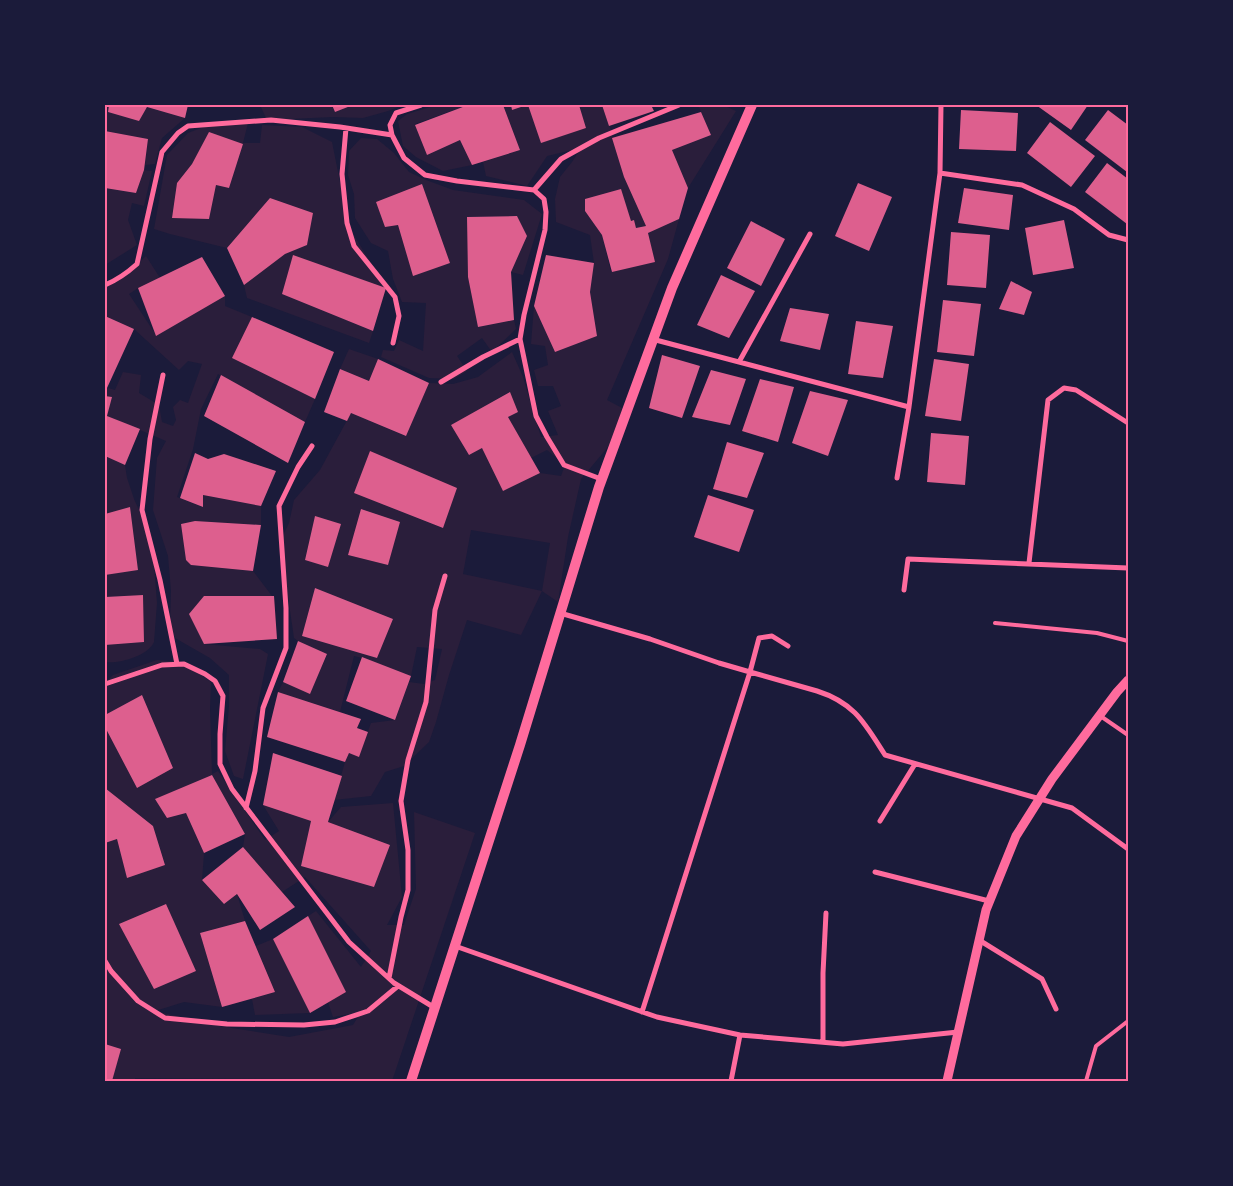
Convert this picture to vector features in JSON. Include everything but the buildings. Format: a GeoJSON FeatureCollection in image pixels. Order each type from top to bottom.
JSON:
{"type":"FeatureCollection","features":[{"type":"Feature","properties":{"kind":"main road"},"geometry":{"type":"LineString","coordinates":[[411,1081],[517,754],[602,479],[672,288],[752,105]]}},
{"type":"Feature","properties":{"kind":"street"},"geometry":{"type":"LineString","coordinates":[[421,105],[396,113],[390,125],[392,135],[404,158],[425,175],[457,181],[534,190],[544,199],[546,212],[545,230],[520,339],[536,416],[546,437],[564,465],[602,479]]}},
{"type":"Feature","properties":{"kind":"street"},"geometry":{"type":"LineString","coordinates":[[534,190],[561,159],[599,138],[679,105]]}},
{"type":"Feature","properties":{"kind":"street"},"geometry":{"type":"LineString","coordinates":[[897,478],[940,173],[941,105]]}},
{"type":"Feature","properties":{"kind":"street"},"geometry":{"type":"LineString","coordinates":[[105,285],[126,274],[137,264],[162,152],[178,133],[188,126],[271,120],[392,135]]}},
{"type":"Feature","properties":{"kind":"street"},"geometry":{"type":"LineString","coordinates":[[346,128],[342,174],[347,223],[354,246],[395,298],[400,316],[393,343]]}},
{"type":"Feature","properties":{"kind":"street"},"geometry":{"type":"LineString","coordinates":[[940,173],[1022,185],[1074,209],[1109,235],[1128,240]]}},
{"type":"Feature","properties":{"kind":"street"},"geometry":{"type":"LineString","coordinates":[[739,362],[810,234]]}},
{"type":"Feature","properties":{"kind":"street"},"geometry":{"type":"LineString","coordinates":[[441,382],[520,339]]}},
{"type":"Feature","properties":{"kind":"street"},"geometry":{"type":"LineString","coordinates":[[652,340],[908,407]]}},
{"type":"Feature","properties":{"kind":"street"},"geometry":{"type":"LineString","coordinates":[[163,375],[150,439],[142,510],[160,580],[177,664]]}},
{"type":"Feature","properties":{"kind":"street"},"geometry":{"type":"LineString","coordinates":[[1029,563],[1048,400],[1064,388],[1076,390],[1128,423]]}},
{"type":"Feature","properties":{"kind":"street"},"geometry":{"type":"LineString","coordinates":[[246,808],[255,771],[263,708],[286,648],[286,608],[279,506],[298,467],[312,446]]}},
{"type":"Feature","properties":{"kind":"street"},"geometry":{"type":"LineString","coordinates":[[904,590],[908,559],[1128,568]]}},
{"type":"Feature","properties":{"kind":"street"},"geometry":{"type":"LineString","coordinates":[[389,978],[408,890],[408,850],[400,801],[408,760],[426,702],[435,610],[445,576]]}},
{"type":"Feature","properties":{"kind":"street"},"geometry":{"type":"LineString","coordinates":[[560,613],[650,639],[719,663],[817,691],[840,701],[852,710],[861,719],[885,755],[1072,808],[1128,850]]}},
{"type":"Feature","properties":{"kind":"street"},"geometry":{"type":"LineString","coordinates":[[642,1012],[750,672],[759,638],[772,636],[788,646]]}},
{"type":"Feature","properties":{"kind":"street"},"geometry":{"type":"LineString","coordinates":[[105,684],[162,665],[177,664],[184,664],[215,681],[223,696],[220,764],[232,789],[349,942],[398,986],[435,1008]]}},
{"type":"Feature","properties":{"kind":"street"},"geometry":{"type":"LineString","coordinates":[[947,1081],[986,910],[1016,836],[1052,778],[1128,680]]}},
{"type":"Feature","properties":{"kind":"street"},"geometry":{"type":"LineString","coordinates":[[880,821],[915,764]]}},
{"type":"Feature","properties":{"kind":"street"},"geometry":{"type":"LineString","coordinates":[[875,872],[989,901]]}},
{"type":"Feature","properties":{"kind":"street"},"geometry":{"type":"LineString","coordinates":[[823,1042],[823,974],[826,913]]}},
{"type":"Feature","properties":{"kind":"street"},"geometry":{"type":"LineString","coordinates":[[978,940],[1042,979],[1056,1009]]}},
{"type":"Feature","properties":{"kind":"street"},"geometry":{"type":"LineString","coordinates":[[455,946],[657,1017],[740,1035],[843,1044],[958,1032]]}},
{"type":"Feature","properties":{"kind":"street"},"geometry":{"type":"LineString","coordinates":[[105,961],[111,971],[138,1000],[165,1018],[228,1024],[304,1025],[335,1022],[368,1011],[398,986]]}},
{"type":"Feature","properties":{"kind":"street"},"geometry":{"type":"LineString","coordinates":[[731,1081],[740,1035]]}},
{"type":"Feature","properties":{"kind":"lane"},"geometry":{"type":"LineString","coordinates":[[996,623],[1080,631],[1128,641]]}},
{"type":"Feature","properties":{"kind":"lane"},"geometry":{"type":"LineString","coordinates":[[1099,715],[1128,735]]}},
{"type":"Feature","properties":{"kind":"lane"},"geometry":{"type":"LineString","coordinates":[[1086,1081],[1096,1046],[1128,1021]]}},
{"type":"Feature","properties":{"kind":"shaded area"},"geometry":{"type":"Polygon","coordinates":[[[105,105],[109,105],[108,112],[139,120],[147,107],[185,118],[162,138],[155,164],[145,165],[148,139],[105,131],[105,105]]]}},
{"type":"Feature","properties":{"kind":"shaded area"},"geometry":{"type":"Polygon","coordinates":[[[260,105],[332,105],[335,112],[354,105],[403,105],[363,118],[333,117],[267,120],[260,105]]]}},
{"type":"Feature","properties":{"kind":"shaded area"},"geometry":{"type":"Polygon","coordinates":[[[437,105],[468,105],[415,124],[427,155],[460,140],[472,165],[443,171],[416,157],[403,146],[398,121],[407,114],[437,105]]]}},
{"type":"Feature","properties":{"kind":"shaded area"},"geometry":{"type":"Polygon","coordinates":[[[503,105],[511,105],[512,110],[528,105],[542,142],[586,128],[579,105],[602,105],[624,177],[646,226],[636,228],[634,220],[631,221],[585,199],[585,211],[602,235],[611,272],[654,262],[648,233],[679,219],[668,259],[607,400],[622,408],[613,441],[581,479],[568,537],[558,602],[542,591],[521,635],[467,620],[429,742],[404,766],[385,772],[371,796],[334,800],[349,753],[359,756],[371,723],[395,720],[409,682],[424,684],[435,680],[442,649],[417,647],[411,676],[354,656],[340,712],[278,692],[283,682],[310,693],[327,655],[294,638],[280,542],[289,523],[294,500],[320,470],[351,413],[405,436],[429,383],[453,384],[478,377],[512,352],[523,377],[541,437],[558,435],[548,411],[561,406],[553,386],[538,386],[534,370],[548,365],[545,346],[531,344],[534,306],[555,352],[597,336],[590,292],[594,263],[590,235],[556,222],[555,199],[560,177],[581,148],[547,156],[527,186],[486,176],[483,162],[520,150],[503,105]],[[509,392],[452,425],[469,455],[482,448],[540,473],[561,476],[565,465],[547,450],[531,458],[508,417],[518,412],[509,392]],[[370,451],[355,493],[442,528],[456,489],[370,451]],[[361,509],[348,555],[388,565],[399,522],[361,509]],[[315,517],[305,559],[328,567],[340,524],[315,517]],[[471,530],[463,574],[542,591],[550,543],[471,530]],[[315,588],[302,636],[377,658],[393,619],[315,588]]]}},
{"type":"Feature","properties":{"kind":"shaded area"},"geometry":{"type":"Polygon","coordinates":[[[702,105],[723,105],[736,111],[688,188],[672,150],[711,135],[699,107],[702,105]]]}},
{"type":"Feature","properties":{"kind":"shaded area"},"geometry":{"type":"Polygon","coordinates":[[[248,123],[243,143],[260,143],[262,125],[302,127],[332,142],[349,227],[386,288],[293,256],[282,294],[373,331],[369,343],[247,298],[244,285],[285,254],[307,245],[313,213],[270,198],[227,248],[154,229],[167,155],[188,133],[209,125],[248,123]],[[209,133],[192,164],[177,183],[172,217],[209,219],[216,185],[229,188],[243,144],[209,133]]]}},
{"type":"Feature","properties":{"kind":"shaded area"},"geometry":{"type":"Polygon","coordinates":[[[361,138],[377,139],[394,153],[409,172],[426,180],[453,190],[524,200],[542,214],[523,275],[511,272],[527,236],[517,216],[467,217],[468,277],[479,327],[514,320],[516,329],[492,352],[482,338],[457,356],[467,371],[454,379],[429,378],[381,357],[383,350],[394,351],[399,340],[423,351],[426,303],[402,302],[393,279],[388,251],[371,243],[355,218],[354,194],[348,175],[349,151],[361,138]],[[422,184],[376,202],[398,225],[413,275],[450,263],[422,184]]]}},
{"type":"Feature","properties":{"kind":"shaded area"},"geometry":{"type":"Polygon","coordinates":[[[144,170],[152,171],[144,206],[132,203],[128,220],[137,245],[105,265],[105,188],[136,193],[144,170]]]}},
{"type":"Feature","properties":{"kind":"shaded area"},"geometry":{"type":"Polygon","coordinates":[[[146,256],[160,278],[129,294],[156,335],[225,296],[225,306],[252,317],[233,358],[315,399],[305,422],[218,374],[201,409],[193,449],[177,497],[202,507],[203,495],[261,506],[261,525],[195,521],[181,524],[186,560],[191,565],[253,571],[272,596],[204,596],[204,644],[260,649],[268,654],[243,779],[234,776],[225,751],[229,706],[229,675],[210,658],[175,638],[170,628],[171,591],[168,556],[153,510],[157,458],[166,441],[107,416],[111,397],[105,396],[105,387],[115,390],[123,372],[141,375],[139,393],[159,405],[162,422],[173,426],[176,420],[173,407],[180,400],[188,403],[202,364],[188,361],[179,370],[134,329],[105,316],[105,283],[124,277],[146,256]]]}},
{"type":"Feature","properties":{"kind":"shaded area"},"geometry":{"type":"Polygon","coordinates":[[[349,349],[378,359],[369,381],[340,369],[349,349]]]}},
{"type":"Feature","properties":{"kind":"shaded area"},"geometry":{"type":"Polygon","coordinates":[[[105,456],[125,465],[134,499],[152,539],[157,603],[154,642],[151,647],[140,655],[118,662],[105,662],[105,645],[144,642],[143,595],[105,597],[105,575],[138,569],[130,508],[105,514],[105,456]]]}},
{"type":"Feature","properties":{"kind":"shaded area"},"geometry":{"type":"Polygon","coordinates":[[[157,660],[183,662],[211,682],[212,774],[218,771],[265,840],[279,831],[263,805],[311,821],[301,866],[374,887],[390,845],[328,822],[341,807],[393,803],[402,897],[387,925],[404,925],[416,889],[414,812],[475,833],[392,1081],[135,1078],[135,1081],[112,1081],[121,1049],[105,1044],[105,843],[117,839],[127,877],[165,864],[153,826],[105,788],[105,727],[137,788],[173,768],[142,695],[105,715],[105,683],[113,675],[157,660]],[[212,775],[156,799],[167,818],[186,813],[204,853],[202,880],[224,904],[237,894],[245,921],[200,933],[222,1007],[184,1002],[155,1011],[219,1026],[289,1037],[353,1025],[361,1012],[333,1017],[328,1002],[346,992],[308,916],[316,911],[361,967],[371,951],[305,877],[282,892],[243,847],[245,834],[212,775]],[[165,904],[120,924],[154,989],[196,971],[165,904]]]}},
{"type":"Feature","properties":{"kind":"shaded area"},"geometry":{"type":"Polygon","coordinates":[[[273,939],[310,1013],[255,1015],[252,999],[275,992],[256,946],[273,939]]]}}]}
